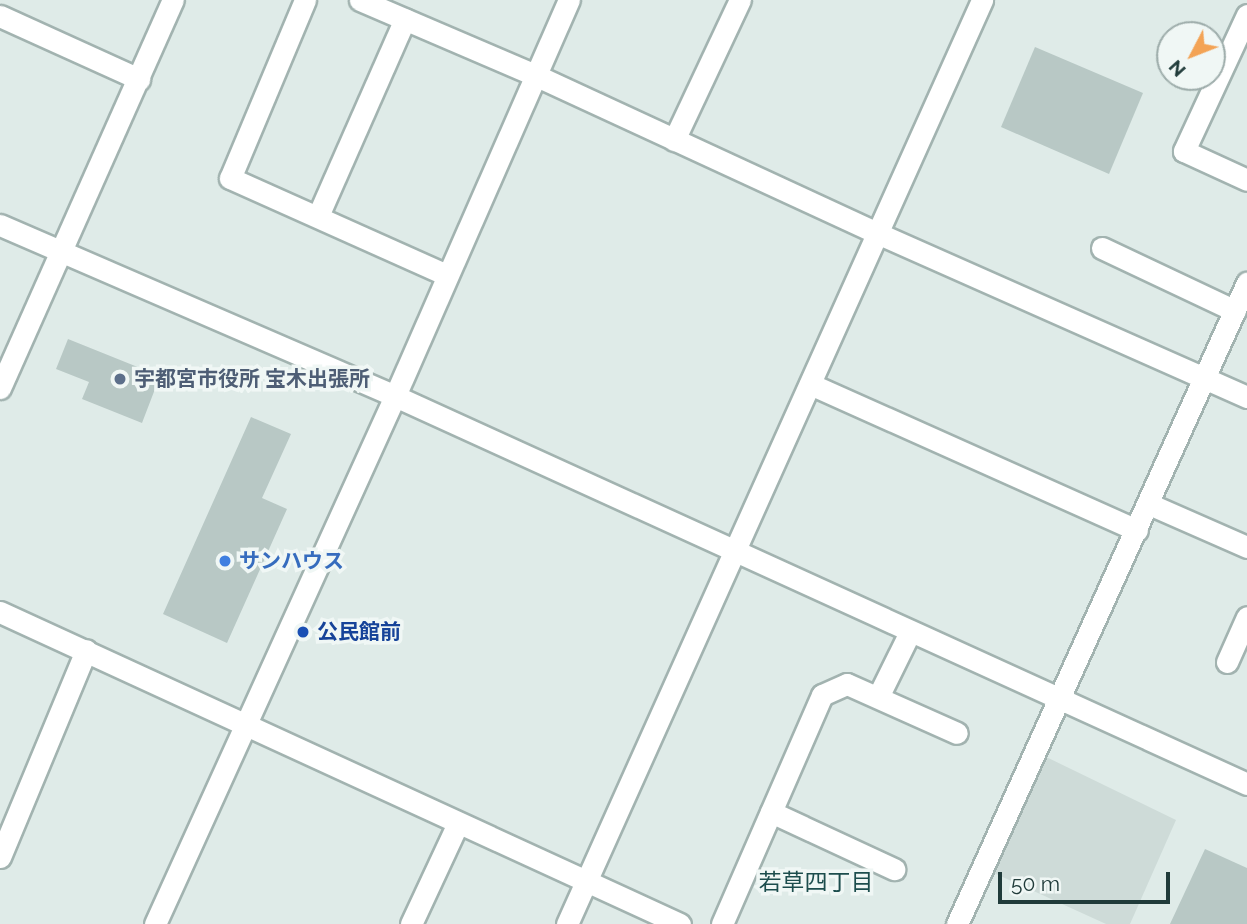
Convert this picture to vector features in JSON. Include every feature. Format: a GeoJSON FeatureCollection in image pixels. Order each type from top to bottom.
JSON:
{"type":"FeatureCollection","features":[{"type":"Feature","properties":{"kind":"street"},"geometry":{"type":"LineString","coordinates":[[0,388],[63,253],[173,0]]}},
{"type":"Feature","properties":{"kind":"street"},"geometry":{"type":"LineString","coordinates":[[305,0],[230,178],[447,275]]}},
{"type":"Feature","properties":{"kind":"street"},"geometry":{"type":"LineString","coordinates":[[360,0],[535,75],[877,233],[1247,397]]}},
{"type":"Feature","properties":{"kind":"street"},"geometry":{"type":"LineString","coordinates":[[155,924],[395,396],[569,0]]}},
{"type":"Feature","properties":{"kind":"street"},"geometry":{"type":"LineString","coordinates":[[674,139],[740,0]]}},
{"type":"Feature","properties":{"kind":"street"},"geometry":{"type":"LineString","coordinates":[[567,924],[877,233],[974,2]]}},
{"type":"Feature","properties":{"kind":"street"},"geometry":{"type":"LineString","coordinates":[[1247,15],[1184,151],[1247,180]]}},
{"type":"Feature","properties":{"kind":"street"},"geometry":{"type":"LineString","coordinates":[[0,16],[139,79]]}},
{"type":"Feature","properties":{"kind":"street"},"geometry":{"type":"LineString","coordinates":[[318,216],[405,19]]}},
{"type":"Feature","properties":{"kind":"street"},"geometry":{"type":"LineString","coordinates":[[0,225],[395,396],[1247,784]]}},
{"type":"Feature","properties":{"kind":"street"},"geometry":{"type":"LineString","coordinates":[[957,924],[1242,297],[1102,248]]}},
{"type":"Feature","properties":{"kind":"street"},"geometry":{"type":"LineString","coordinates":[[810,384],[1137,530]]}},
{"type":"Feature","properties":{"kind":"street"},"geometry":{"type":"LineString","coordinates":[[1149,504],[1247,547]]}},
{"type":"Feature","properties":{"kind":"street"},"geometry":{"type":"LineString","coordinates":[[0,611],[680,924]]}},
{"type":"Feature","properties":{"kind":"street"},"geometry":{"type":"LineString","coordinates":[[1227,662],[1247,617]]}},
{"type":"Feature","properties":{"kind":"street"},"geometry":{"type":"LineString","coordinates":[[878,697],[910,632]]}},
{"type":"Feature","properties":{"kind":"street"},"geometry":{"type":"LineString","coordinates":[[0,857],[86,650]]}},
{"type":"Feature","properties":{"kind":"street"},"geometry":{"type":"LineString","coordinates":[[722,924],[822,695],[847,684],[957,733]]}},
{"type":"Feature","properties":{"kind":"street"},"geometry":{"type":"LineString","coordinates":[[771,812],[894,869]]}},
{"type":"Feature","properties":{"kind":"street"},"geometry":{"type":"LineString","coordinates":[[411,924],[458,823]]}},
{"type":"Feature","properties":{"kind":"shaded area"},"geometry":{"type":"Polygon","coordinates":[[[1038,753],[1176,820],[1130,924],[1106,924],[985,869],[1038,753]]]}},
{"type":"Feature","properties":{"kind":"building"},"geometry":{"type":"Polygon","coordinates":[[[1035,47],[1143,93],[1109,174],[1001,127],[1035,47]]]}},
{"type":"Feature","properties":{"kind":"building","name":"宇都宮市役所 宝木出張所"},"geometry":{"type":"Polygon","coordinates":[[[68,339],[160,376],[142,423],[82,399],[89,382],[56,369],[68,339]]]}},
{"type":"Feature","properties":{"kind":"building","name":"サンハウス"},"geometry":{"type":"Polygon","coordinates":[[[251,417],[291,434],[262,498],[287,509],[227,643],[163,614],[251,417]]]}},
{"type":"Feature","properties":{"kind":"building"},"geometry":{"type":"Polygon","coordinates":[[[1205,849],[1247,868],[1247,924],[1170,924],[1205,849]]]}},
{"type":"Feature","properties":{"kind":"place","name":"宇都宮市役所 宝木出張所"},"geometry":{"type":"Point","coordinates":[120,379]}},
{"type":"Feature","properties":{"kind":"place","name":"サンハウス"},"geometry":{"type":"Point","coordinates":[225,561]}},
{"type":"Feature","properties":{"kind":"place","name":"公民館前"},"geometry":{"type":"Point","coordinates":[303,632]}},
{"type":"Feature","properties":{"kind":"district","name":"若草四丁目"},"geometry":{"type":"Point","coordinates":[816,882]}}]}
